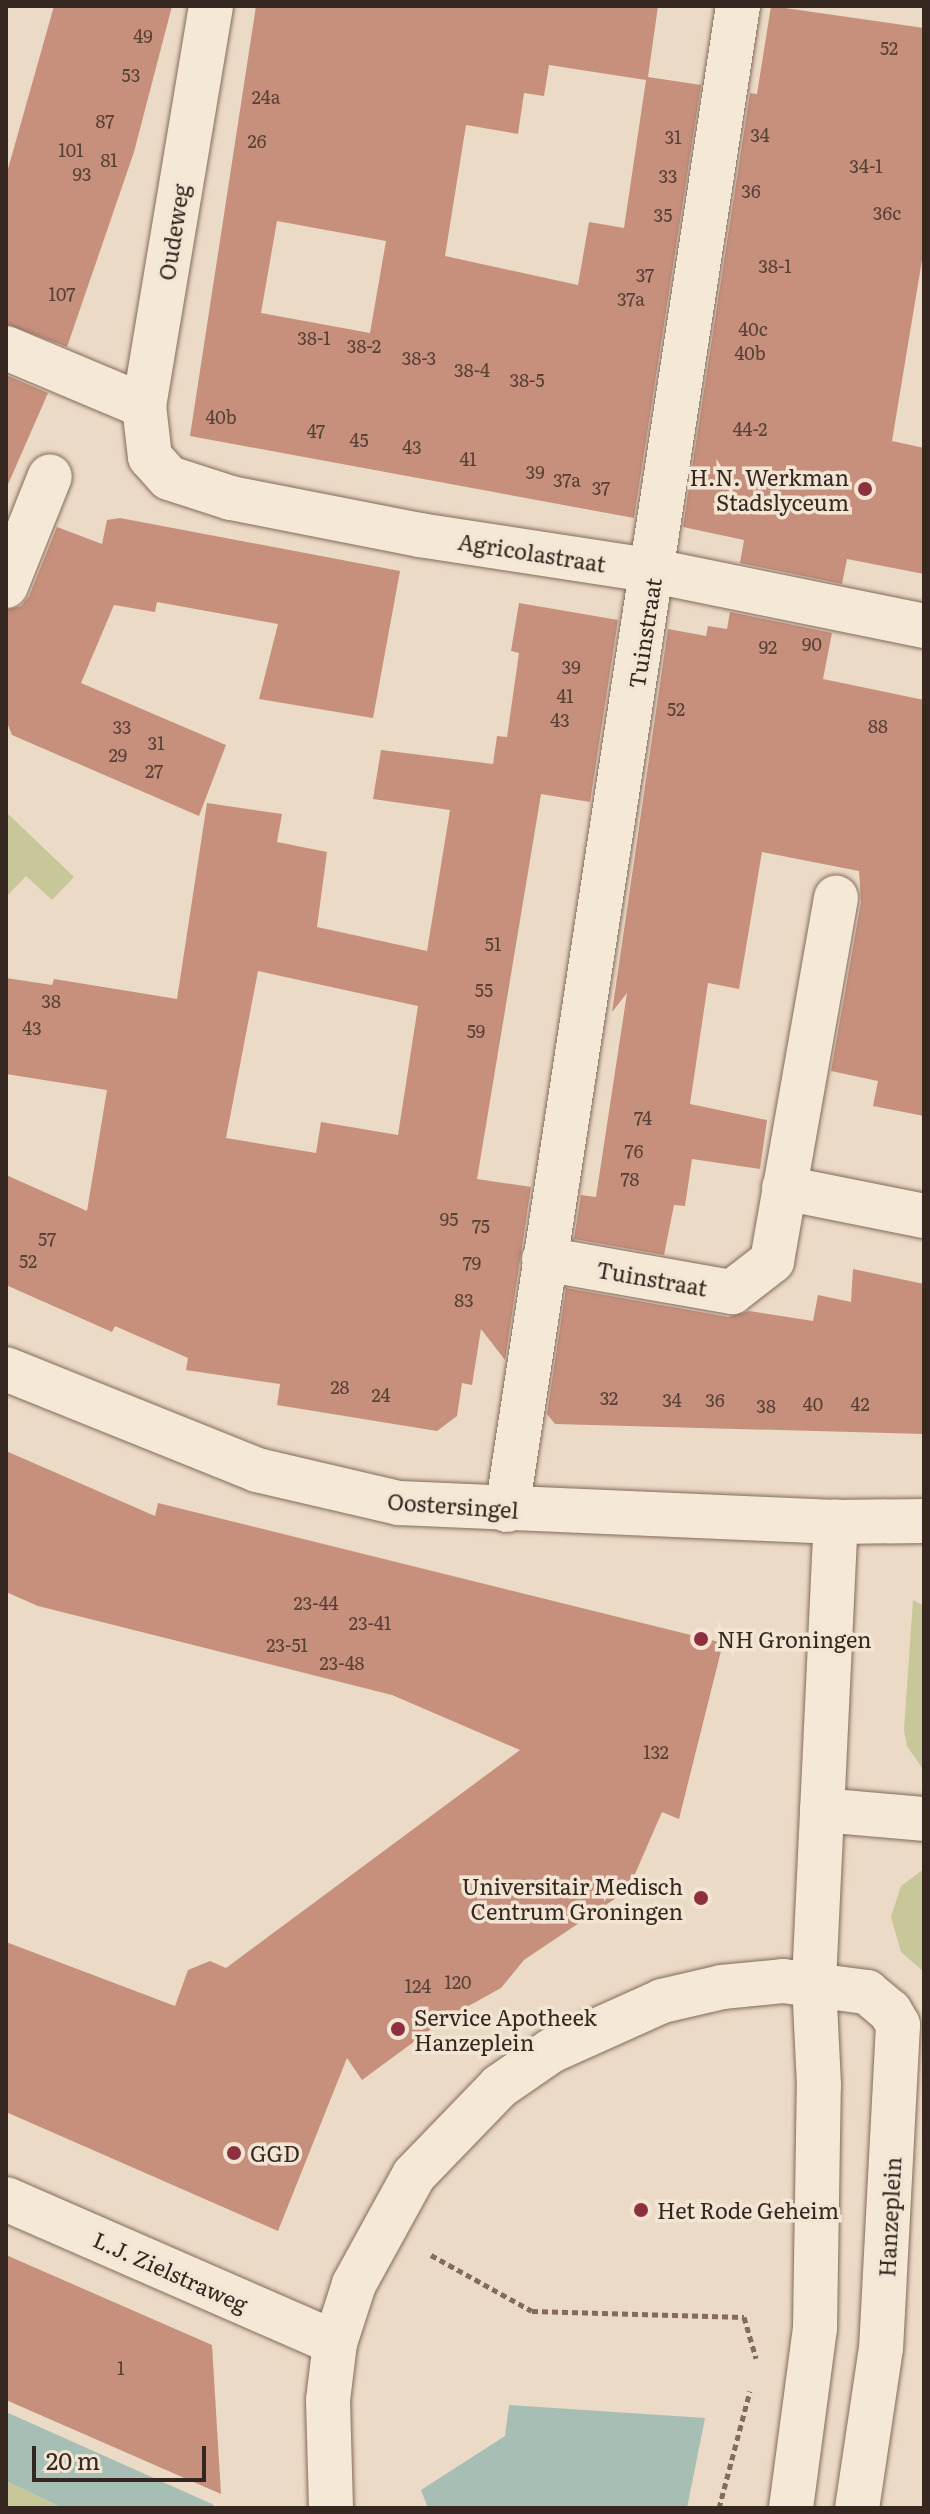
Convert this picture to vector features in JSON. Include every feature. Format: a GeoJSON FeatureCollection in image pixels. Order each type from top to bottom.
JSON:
{"type":"FeatureCollection","features":[{"type":"Feature","properties":{"kind":"street","name":"Oudeweg"},"geometry":{"type":"LineString","coordinates":[[150,457],[144,406],[211,6]]}},
{"type":"Feature","properties":{"kind":"street","name":"Tuinstraat"},"geometry":{"type":"LineString","coordinates":[[507,1510],[654,571],[738,6]]}},
{"type":"Feature","properties":{"kind":"street"},"geometry":{"type":"LineString","coordinates":[[6,348],[144,406]]}},
{"type":"Feature","properties":{"kind":"street","name":"Agricolastraat"},"geometry":{"type":"LineString","coordinates":[[150,457],[169,478],[231,498],[420,535],[654,571],[924,626]]}},
{"type":"Feature","properties":{"kind":"street"},"geometry":{"type":"LineString","coordinates":[[6,586],[50,476]]}},
{"type":"Feature","properties":{"kind":"street","name":"Tuinstraat"},"geometry":{"type":"LineString","coordinates":[[544,1259],[732,1292],[772,1261],[836,898]]}},
{"type":"Feature","properties":{"kind":"street"},"geometry":{"type":"LineString","coordinates":[[784,1188],[924,1216]]}},
{"type":"Feature","properties":{"kind":"street","name":"Oostersingel"},"geometry":{"type":"LineString","coordinates":[[6,1369],[257,1470],[399,1503],[836,1522],[924,1521]]}},
{"type":"Feature","properties":{"kind":"street"},"geometry":{"type":"LineString","coordinates":[[791,2508],[815,2328],[819,2085],[814,1982],[836,1522]]}},
{"type":"Feature","properties":{"kind":"street"},"geometry":{"type":"LineString","coordinates":[[822,1810],[924,1819]]}},
{"type":"Feature","properties":{"kind":"street","name":"Hanzeplein"},"geometry":{"type":"LineString","coordinates":[[331,2508],[327,2444],[335,2343],[354,2284],[381,2228],[414,2175],[454,2128],[500,2086],[551,2051],[605,2022],[662,2001],[722,1987],[814,1982],[867,1992],[890,2011],[898,2025],[881,2348],[857,2508]]}},
{"type":"Feature","properties":{"kind":"street","name":"L.J. Zielstraweg"},"geometry":{"type":"LineString","coordinates":[[6,2199],[335,2343]]}},
{"type":"Feature","properties":{"kind":"path"},"geometry":{"type":"LineString","coordinates":[[381,2228],[532,2311],[744,2317],[756,2361]]}},
{"type":"Feature","properties":{"kind":"path"},"geometry":{"type":"LineString","coordinates":[[719,2508],[753,2376]]}},
{"type":"Feature","properties":{"kind":"path"},"geometry":{"type":"LineString","coordinates":[[728,2489],[730,2473]]}},
{"type":"Feature","properties":{"kind":"green space"},"geometry":{"type":"Polygon","coordinates":[[[6,812],[74,877],[52,900],[26,876],[6,897],[6,812]]]}},
{"type":"Feature","properties":{"kind":"green space"},"geometry":{"type":"Polygon","coordinates":[[[913,1600],[924,1606],[924,1771],[907,1746],[904,1730],[913,1600]]]}},
{"type":"Feature","properties":{"kind":"green space"},"geometry":{"type":"Polygon","coordinates":[[[924,1869],[924,1972],[901,1952],[891,1917],[901,1886],[924,1869]]]}},
{"type":"Feature","properties":{"kind":"green space"},"geometry":{"type":"Polygon","coordinates":[[[6,2481],[63,2508],[6,2508],[6,2481]]]}},
{"type":"Feature","properties":{"kind":"shaded area"},"geometry":{"type":"Polygon","coordinates":[[[509,2405],[705,2418],[687,2508],[428,2508],[421,2490],[505,2436],[509,2405]]]}},
{"type":"Feature","properties":{"kind":"shaded area"},"geometry":{"type":"Polygon","coordinates":[[[6,2412],[216,2508],[63,2508],[6,2481],[6,2412]]]}},
{"type":"Feature","properties":{"kind":"building"},"geometry":{"type":"Polygon","coordinates":[[[54,6],[172,6],[134,152],[67,347],[6,324],[6,176],[54,6]]]}},
{"type":"Feature","properties":{"kind":"building"},"geometry":{"type":"Polygon","coordinates":[[[256,6],[658,6],[648,77],[701,85],[634,518],[190,436],[256,6]],[[549,65],[544,96],[524,93],[518,134],[466,125],[445,256],[578,285],[589,222],[624,228],[646,80],[549,65]],[[277,221],[261,313],[370,333],[386,241],[277,221]]]}},
{"type":"Feature","properties":{"kind":"building"},"geometry":{"type":"Polygon","coordinates":[[[771,6],[924,28],[924,248],[892,441],[924,448],[924,574],[847,559],[842,584],[740,563],[744,540],[683,527],[750,93],[757,94],[771,6]]]}},
{"type":"Feature","properties":{"kind":"building"},"geometry":{"type":"Polygon","coordinates":[[[6,375],[48,393],[6,489],[6,375]]]}},
{"type":"Feature","properties":{"kind":"building"},"geometry":{"type":"Polygon","coordinates":[[[120,518],[400,571],[373,718],[259,699],[278,624],[157,602],[155,612],[114,605],[81,683],[226,745],[199,816],[12,735],[6,720],[6,610],[21,606],[29,596],[57,527],[102,544],[107,520],[120,518]]]}},
{"type":"Feature","properties":{"kind":"building"},"geometry":{"type":"Polygon","coordinates":[[[519,603],[618,620],[590,802],[541,794],[477,1179],[531,1187],[505,1360],[481,1329],[472,1385],[462,1383],[457,1416],[437,1431],[277,1405],[280,1384],[186,1370],[188,1358],[115,1326],[112,1332],[6,1285],[6,1175],[87,1211],[107,1090],[6,1074],[6,978],[52,985],[54,979],[177,999],[207,803],[282,814],[277,842],[327,852],[317,927],[427,951],[450,810],[373,799],[381,750],[493,764],[497,736],[507,737],[519,653],[511,651],[519,603]],[[258,971],[226,1138],[316,1153],[321,1122],[398,1135],[418,1006],[258,971]]]}},
{"type":"Feature","properties":{"kind":"building"},"geometry":{"type":"Polygon","coordinates":[[[730,612],[832,633],[823,679],[924,700],[924,1116],[873,1106],[878,1081],[831,1071],[861,902],[859,871],[762,852],[739,989],[708,983],[690,1104],[767,1120],[760,1169],[692,1159],[685,1206],[674,1205],[664,1255],[574,1239],[581,1195],[596,1197],[627,993],[612,1012],[668,629],[706,636],[708,626],[727,629],[730,612]]]}},
{"type":"Feature","properties":{"kind":"building"},"geometry":{"type":"Polygon","coordinates":[[[853,1269],[924,1284],[924,1434],[555,1424],[547,1414],[566,1288],[728,1317],[749,1311],[813,1321],[818,1295],[851,1302],[853,1269]]]}},
{"type":"Feature","properties":{"kind":"building"},"geometry":{"type":"Polygon","coordinates":[[[6,1451],[155,1516],[158,1503],[723,1643],[679,1819],[662,1812],[628,1890],[524,1960],[501,1988],[445,2019],[362,2080],[347,2058],[278,2231],[6,2112],[6,1942],[175,2006],[188,1970],[210,1961],[226,1968],[520,1750],[392,1695],[38,1606],[6,1592],[6,1451]]]}},
{"type":"Feature","properties":{"kind":"building"},"geometry":{"type":"Polygon","coordinates":[[[6,2255],[212,2345],[221,2494],[6,2400],[6,2255]]]}},
{"type":"Feature","properties":{"kind":"place","name":"H.N. Werkman Stadslyceum"},"geometry":{"type":"Point","coordinates":[865,489]}},
{"type":"Feature","properties":{"kind":"place","name":"NH Groningen"},"geometry":{"type":"Point","coordinates":[701,1639]}},
{"type":"Feature","properties":{"kind":"place","name":"Universitair Medisch Centrum Groningen"},"geometry":{"type":"Point","coordinates":[701,1898]}},
{"type":"Feature","properties":{"kind":"place","name":"Service Apotheek Hanzeplein"},"geometry":{"type":"Point","coordinates":[398,2029]}},
{"type":"Feature","properties":{"kind":"place","name":"GGD"},"geometry":{"type":"Point","coordinates":[234,2153]}},
{"type":"Feature","properties":{"kind":"place","name":"Het Rode Geheim"},"geometry":{"type":"Point","coordinates":[641,2210]}}]}
